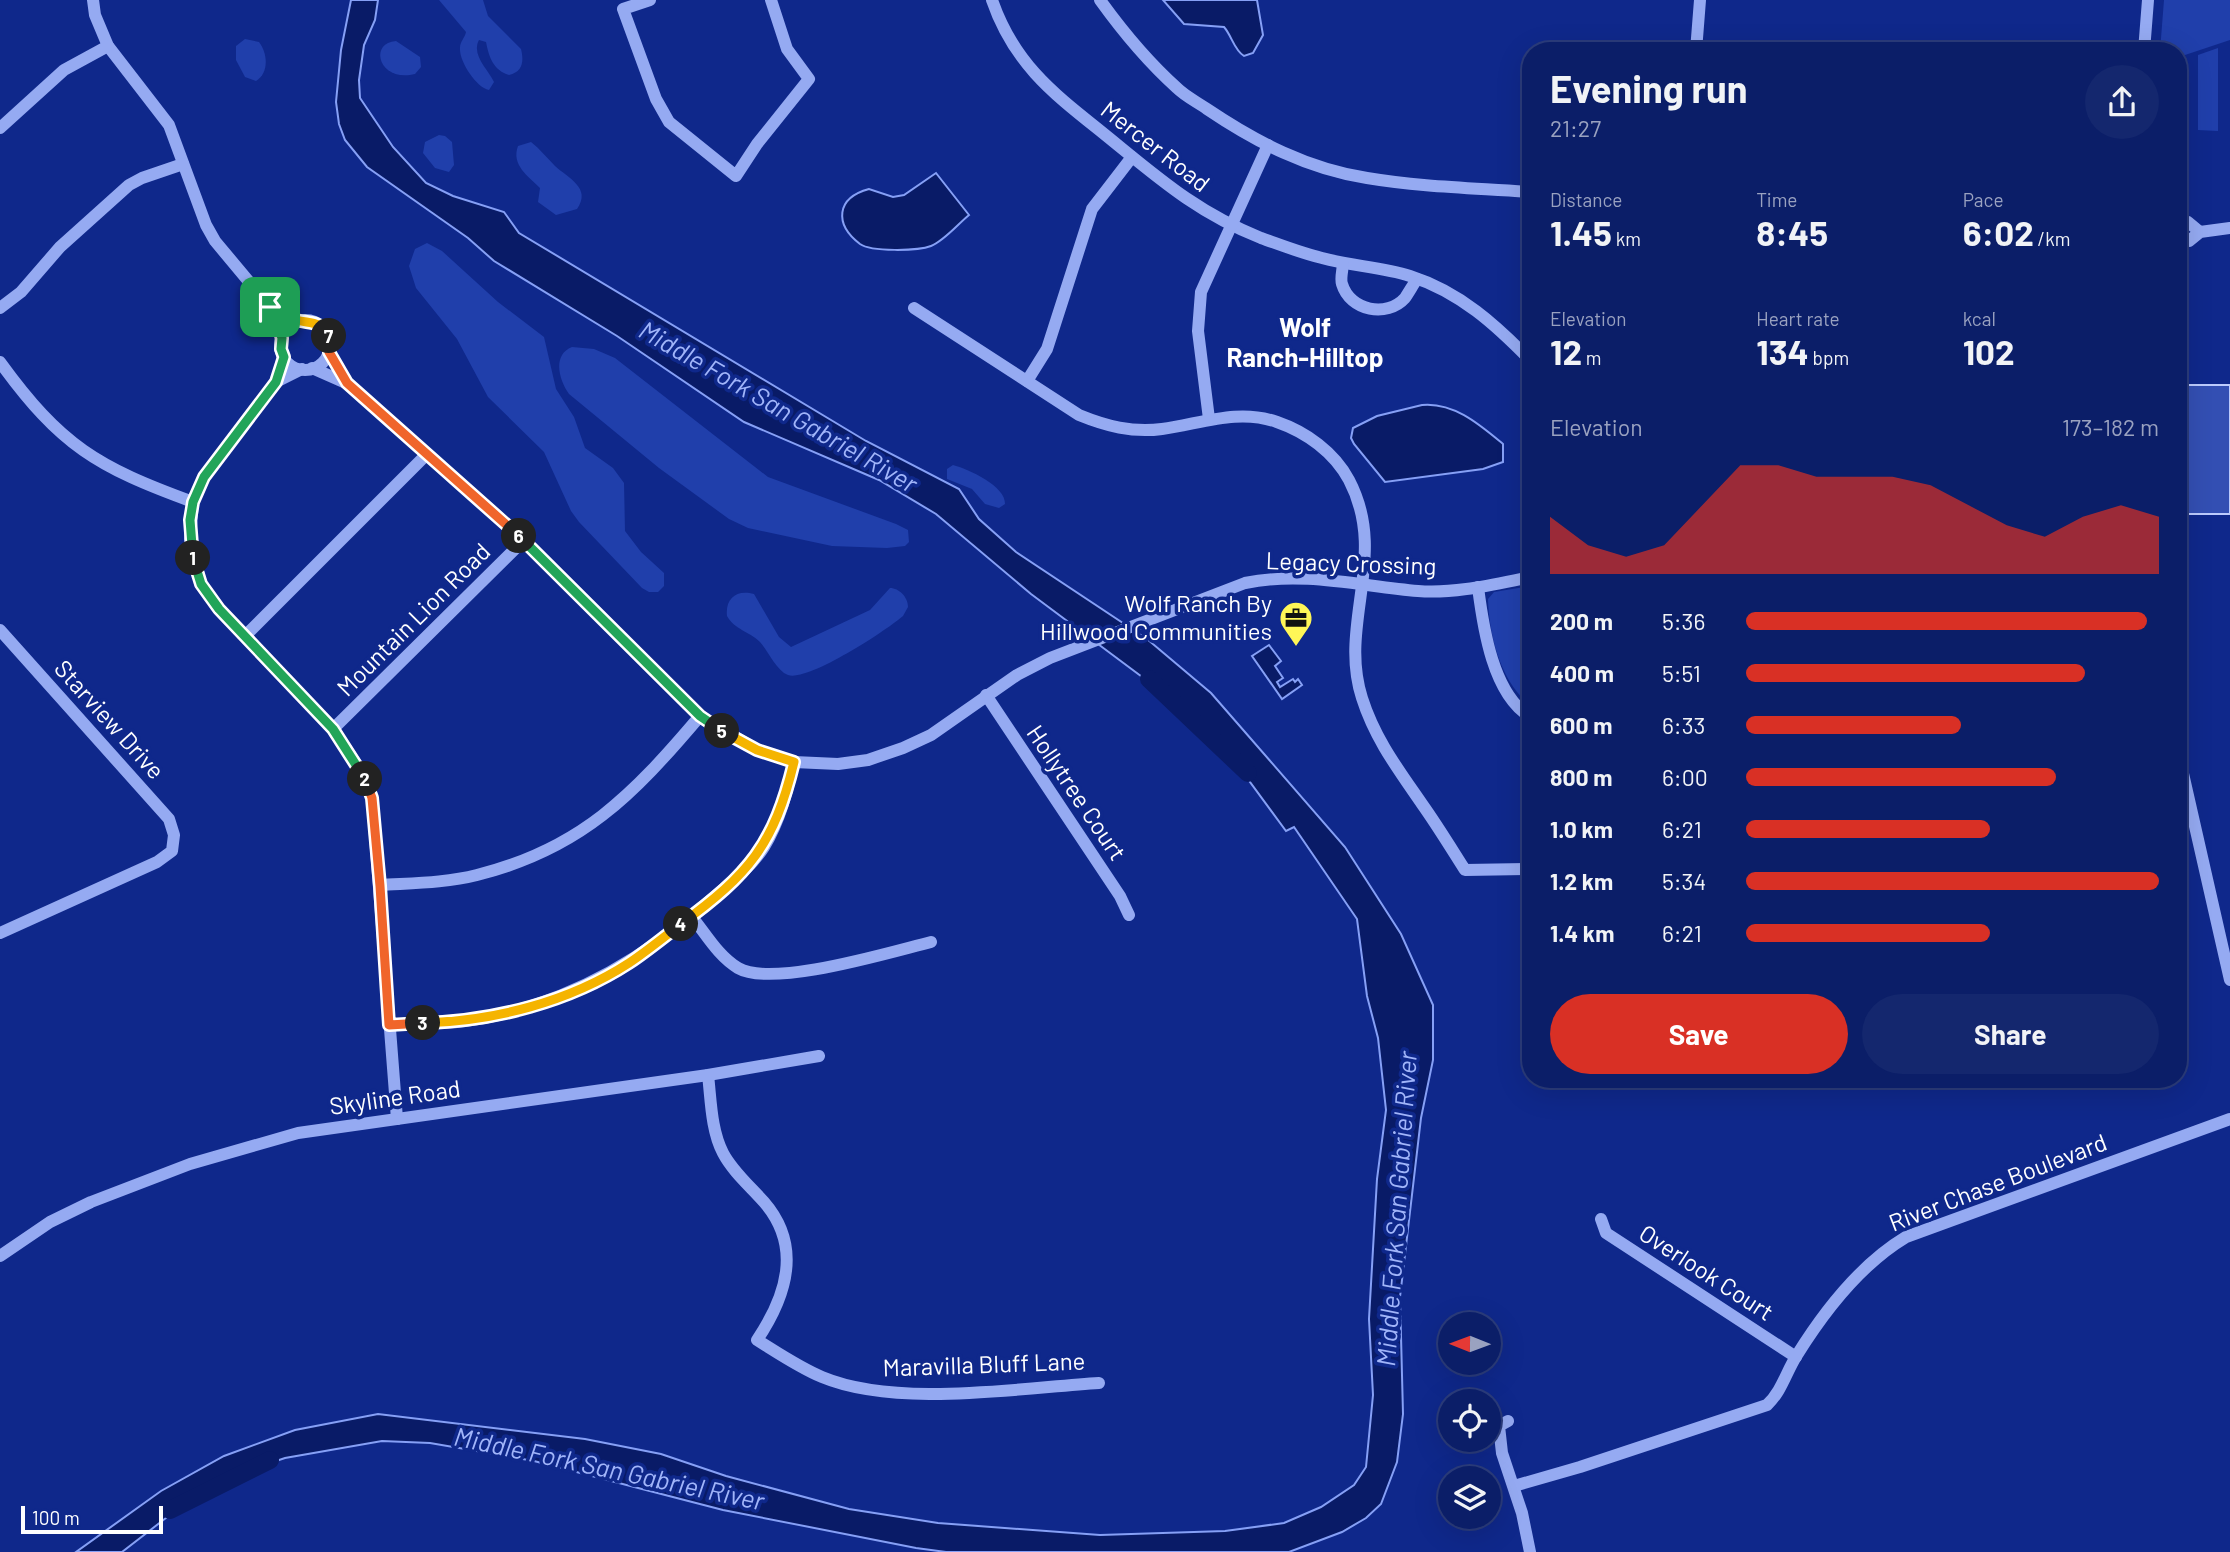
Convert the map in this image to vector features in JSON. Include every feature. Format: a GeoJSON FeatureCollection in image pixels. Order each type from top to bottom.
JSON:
{"type":"FeatureCollection","features":[{"type":"Feature","properties":{"kind":"street"},"geometry":{"type":"LineString","coordinates":[[93,0],[95,15],[108,46],[169,125],[206,225],[215,242],[270,307],[282,338]]}},
{"type":"Feature","properties":{"kind":"street"},"geometry":{"type":"LineString","coordinates":[[650,0],[623,9],[656,99],[669,122],[736,176],[757,144],[809,79],[787,49],[771,0]]}},
{"type":"Feature","properties":{"kind":"street","name":"Mercer Road"},"geometry":{"type":"LineString","coordinates":[[992,0],[1019,56],[1039,79],[1193,205],[1273,242],[1417,279],[1458,298],[1484,315],[1522,352]]}},
{"type":"Feature","properties":{"kind":"street"},"geometry":{"type":"LineString","coordinates":[[1100,0],[1129,40],[1179,90],[1235,128],[1268,145],[1320,167],[1364,178],[1422,186],[1522,192]]}},
{"type":"Feature","properties":{"kind":"street"},"geometry":{"type":"LineString","coordinates":[[1697,42],[1700,0]]}},
{"type":"Feature","properties":{"kind":"street"},"geometry":{"type":"LineString","coordinates":[[2145,42],[2148,0]]}},
{"type":"Feature","properties":{"kind":"street"},"geometry":{"type":"LineString","coordinates":[[0,128],[64,70],[108,46]]}},
{"type":"Feature","properties":{"kind":"street"},"geometry":{"type":"LineString","coordinates":[[1209,419],[1198,311],[1208,273],[1268,145]]}},
{"type":"Feature","properties":{"kind":"street"},"geometry":{"type":"LineString","coordinates":[[1027,381],[1047,349],[1091,209],[1132,157]]}},
{"type":"Feature","properties":{"kind":"street"},"geometry":{"type":"LineString","coordinates":[[0,309],[21,292],[61,247],[129,185],[183,164]]}},
{"type":"Feature","properties":{"kind":"street"},"geometry":{"type":"LineString","coordinates":[[2187,222],[2200,232]]}},
{"type":"Feature","properties":{"kind":"street"},"geometry":{"type":"LineString","coordinates":[[2187,241],[2200,232],[2230,228]]}},
{"type":"Feature","properties":{"kind":"street"},"geometry":{"type":"LineString","coordinates":[[1343,262],[1341,282],[1347,295],[1363,308],[1380,310],[1393,306],[1404,298],[1417,279]]}},
{"type":"Feature","properties":{"kind":"street","name":"Legacy Crossing"},"geometry":{"type":"LineString","coordinates":[[270,307],[298,321],[312,320],[325,330],[329,337],[329,352],[347,383],[524,540],[700,716],[749,746],[794,762],[838,764],[868,760],[903,748],[931,735],[1017,675],[1069,649],[1245,583],[1273,577],[1421,591],[1478,587],[1522,579]]}},
{"type":"Feature","properties":{"kind":"street"},"geometry":{"type":"LineString","coordinates":[[914,308],[1079,415],[1107,426],[1140,430],[1161,429],[1209,419],[1245,416],[1275,421],[1314,440],[1335,458],[1359,500],[1363,513],[1367,544],[1357,644],[1362,696],[1378,740],[1465,870],[1522,869]]}},
{"type":"Feature","properties":{"kind":"street"},"geometry":{"type":"LineString","coordinates":[[298,321],[288,327],[282,338],[281,349],[284,357],[276,382],[204,477],[193,502],[190,539],[201,584],[219,609],[333,729],[363,774],[372,798],[397,1119]]}},
{"type":"Feature","properties":{"kind":"street"},"geometry":{"type":"LineString","coordinates":[[276,382],[319,365],[329,352]]}},
{"type":"Feature","properties":{"kind":"street","name":"Legacy Crossing"},"geometry":{"type":"LineString","coordinates":[[284,357],[289,363],[347,383]]}},
{"type":"Feature","properties":{"kind":"street"},"geometry":{"type":"LineString","coordinates":[[0,362],[48,423],[78,449],[134,481],[193,502]]}},
{"type":"Feature","properties":{"kind":"street"},"geometry":{"type":"LineString","coordinates":[[245,636],[427,454]]}},
{"type":"Feature","properties":{"kind":"street","name":"Mountain Lion Road"},"geometry":{"type":"LineString","coordinates":[[333,729],[524,540]]}},
{"type":"Feature","properties":{"kind":"street"},"geometry":{"type":"LineString","coordinates":[[1478,587],[1486,633],[1502,684],[1522,712]]}},
{"type":"Feature","properties":{"kind":"street","name":"Starview Drive"},"geometry":{"type":"LineString","coordinates":[[0,630],[169,819],[173,826],[174,844],[172,851],[157,862],[0,933]]}},
{"type":"Feature","properties":{"kind":"street","name":"Hollytree Court"},"geometry":{"type":"LineString","coordinates":[[986,695],[1120,895],[1129,915]]}},
{"type":"Feature","properties":{"kind":"street"},"geometry":{"type":"LineString","coordinates":[[380,886],[476,876],[547,851],[581,833],[618,805],[652,772],[700,716]]}},
{"type":"Feature","properties":{"kind":"street"},"geometry":{"type":"LineString","coordinates":[[389,1025],[484,1018],[570,993],[628,964],[692,917],[752,863],[764,847],[784,802],[794,762]]}},
{"type":"Feature","properties":{"kind":"street"},"geometry":{"type":"LineString","coordinates":[[2187,790],[2230,979]]}},
{"type":"Feature","properties":{"kind":"street"},"geometry":{"type":"LineString","coordinates":[[692,917],[729,962],[751,974],[766,976],[823,967],[931,942]]}},
{"type":"Feature","properties":{"kind":"street","name":"Skyline Road"},"geometry":{"type":"LineString","coordinates":[[0,1256],[50,1222],[80,1206],[190,1164],[298,1133],[819,1056]]}},
{"type":"Feature","properties":{"kind":"street","name":"Maravilla Bluff Lane"},"geometry":{"type":"LineString","coordinates":[[708,1074],[716,1136],[722,1152],[731,1167],[766,1205],[778,1226],[786,1254],[787,1271],[779,1304],[757,1340],[822,1377],[895,1394],[1099,1382]]}},
{"type":"Feature","properties":{"kind":"street","name":"River Chase Boulevard"},"geometry":{"type":"LineString","coordinates":[[1514,1486],[1699,1429],[1767,1405],[1774,1398],[1796,1357],[1867,1266],[1906,1237],[2230,1119]]}},
{"type":"Feature","properties":{"kind":"street","name":"Overlook Court"},"geometry":{"type":"LineString","coordinates":[[1601,1219],[1606,1233],[1796,1357]]}},
{"type":"Feature","properties":{"kind":"street"},"geometry":{"type":"LineString","coordinates":[[1508,1422],[1499,1426],[1502,1453],[1514,1486],[1530,1552]]}},
{"type":"Feature","properties":{"kind":"shaded area"},"geometry":{"type":"Polygon","coordinates":[[[439,0],[483,0],[488,16],[521,49],[520,69],[509,75],[499,70],[490,58],[486,42],[479,40],[477,51],[494,82],[489,90],[479,84],[465,66],[460,53],[466,32],[439,0]]]}},
{"type":"Feature","properties":{"kind":"shaded area"},"geometry":{"type":"Polygon","coordinates":[[[2164,0],[2230,0],[2230,40],[2187,54],[2187,42],[2161,42],[2164,0]]]}},
{"type":"Feature","properties":{"kind":"shaded area"},"geometry":{"type":"Polygon","coordinates":[[[245,39],[259,42],[264,52],[265,68],[256,81],[245,77],[236,60],[236,46],[245,39]]]}},
{"type":"Feature","properties":{"kind":"shaded area"},"geometry":{"type":"Polygon","coordinates":[[[396,41],[420,57],[421,67],[415,74],[393,73],[382,62],[382,48],[387,43],[396,41]]]}},
{"type":"Feature","properties":{"kind":"shaded area"},"geometry":{"type":"Polygon","coordinates":[[[2218,48],[2218,131],[2198,130],[2198,55],[2218,48]]]}},
{"type":"Feature","properties":{"kind":"shaded area"},"geometry":{"type":"Polygon","coordinates":[[[439,135],[452,142],[454,165],[449,172],[435,168],[423,153],[425,142],[439,135]]]}},
{"type":"Feature","properties":{"kind":"shaded area"},"geometry":{"type":"Polygon","coordinates":[[[531,142],[580,189],[581,202],[577,209],[556,215],[538,202],[540,188],[522,170],[516,153],[518,146],[531,142]]]}},
{"type":"Feature","properties":{"kind":"shaded area"},"geometry":{"type":"Polygon","coordinates":[[[427,243],[442,251],[498,302],[544,337],[556,389],[574,417],[585,448],[613,468],[624,483],[625,531],[641,552],[664,573],[664,586],[658,592],[649,592],[642,588],[579,522],[571,511],[544,452],[488,397],[457,339],[416,288],[409,266],[415,249],[427,243]]]}},
{"type":"Feature","properties":{"kind":"shaded area"},"geometry":{"type":"Polygon","coordinates":[[[572,347],[594,349],[615,358],[768,477],[896,524],[908,530],[909,542],[905,546],[887,548],[832,546],[748,528],[729,519],[659,468],[569,394],[562,382],[559,368],[562,356],[572,347]]]}},
{"type":"Feature","properties":{"kind":"shaded area"},"geometry":{"type":"Polygon","coordinates":[[[953,465],[976,474],[993,485],[1004,497],[1005,504],[999,508],[985,504],[972,489],[947,479],[947,469],[953,465]]]}},
{"type":"Feature","properties":{"kind":"shaded area"},"geometry":{"type":"Polygon","coordinates":[[[1522,587],[1522,697],[1504,672],[1494,643],[1488,599],[1494,592],[1522,587]]]}},
{"type":"Feature","properties":{"kind":"shaded area"},"geometry":{"type":"Polygon","coordinates":[[[890,588],[900,591],[905,597],[908,607],[903,616],[847,653],[798,675],[784,673],[760,642],[727,616],[728,604],[733,596],[742,593],[754,594],[779,637],[791,647],[870,610],[890,588]]]}},
{"type":"Feature","properties":{"kind":"water"},"geometry":{"type":"Polygon","coordinates":[[[351,0],[378,0],[375,20],[364,45],[359,80],[360,98],[393,147],[426,183],[453,196],[504,212],[519,233],[866,441],[959,489],[979,519],[1016,552],[1147,639],[1211,693],[1345,847],[1401,934],[1433,1005],[1433,1060],[1421,1118],[1400,1297],[1403,1414],[1397,1462],[1381,1504],[1366,1518],[1342,1532],[1289,1552],[946,1552],[723,1510],[534,1461],[430,1443],[382,1441],[285,1458],[226,1478],[184,1504],[122,1552],[76,1552],[161,1491],[224,1456],[295,1430],[378,1414],[585,1439],[661,1454],[726,1476],[849,1509],[938,1523],[1100,1535],[1225,1531],[1284,1523],[1321,1507],[1354,1485],[1366,1467],[1373,1395],[1369,1319],[1377,1179],[1386,1110],[1378,1038],[1367,996],[1357,919],[1294,827],[1286,831],[1225,748],[1181,706],[1031,594],[936,514],[879,480],[744,422],[617,336],[494,261],[468,238],[367,167],[345,140],[339,124],[336,102],[341,50],[351,0]]]}},
{"type":"Feature","properties":{"kind":"water"},"geometry":{"type":"Polygon","coordinates":[[[1163,0],[1257,0],[1263,35],[1253,53],[1244,56],[1224,27],[1184,24],[1163,0]]]}},
{"type":"Feature","properties":{"kind":"water"},"geometry":{"type":"Polygon","coordinates":[[[936,173],[969,215],[936,244],[895,250],[866,247],[846,228],[842,212],[850,199],[858,193],[869,189],[893,197],[904,195],[936,173]]]}},
{"type":"Feature","properties":{"kind":"water"},"geometry":{"type":"Polygon","coordinates":[[[1422,405],[1445,407],[1476,423],[1503,444],[1503,462],[1483,469],[1385,482],[1354,444],[1351,438],[1353,428],[1377,416],[1422,405]]]}},
{"type":"Feature","properties":{"kind":"water"},"geometry":{"type":"Polygon","coordinates":[[[1269,645],[1281,661],[1275,666],[1283,678],[1277,682],[1280,687],[1293,679],[1295,682],[1298,679],[1302,685],[1282,699],[1252,656],[1269,645]]]}},
{"type":"Feature","properties":{"kind":"building"},"geometry":{"type":"Polygon","coordinates":[[[2187,385],[2230,385],[2230,514],[2187,514],[2187,385]]]}},
{"type":"Feature","properties":{"kind":"waterway","name":"Middle Fork San Gabriel River"},"geometry":{"type":"LineString","coordinates":[[1149,679],[1248,773]]}},
{"type":"Feature","properties":{"kind":"waterway","name":"Middle Fork San Gabriel River"},"geometry":{"type":"LineString","coordinates":[[170,1510],[270,1460]]}},
{"type":"Feature","properties":{"kind":"place","name":"Wolf Ranch By Hillwood Communities"},"geometry":{"type":"Point","coordinates":[1296,648]}},
{"type":"Feature","properties":{"kind":"district","name":"Wolf Ranch-Hilltop"},"geometry":{"type":"Point","coordinates":[1305,343]}},
{"type":"Feature","properties":{"kind":"route"},"geometry":{"type":"LineString","coordinates":[[270,307],[298,321],[312,320],[319,324],[329,337],[329,352],[347,383],[524,540],[700,716],[731,737],[757,750],[794,762],[775,826],[752,863],[692,917],[628,964],[595,982],[535,1005],[484,1018],[389,1025],[372,798],[363,774],[333,729],[219,609],[201,584],[194,564],[190,539],[193,502],[204,477],[276,382],[284,357],[281,349],[282,338],[270,307]]}}]}
